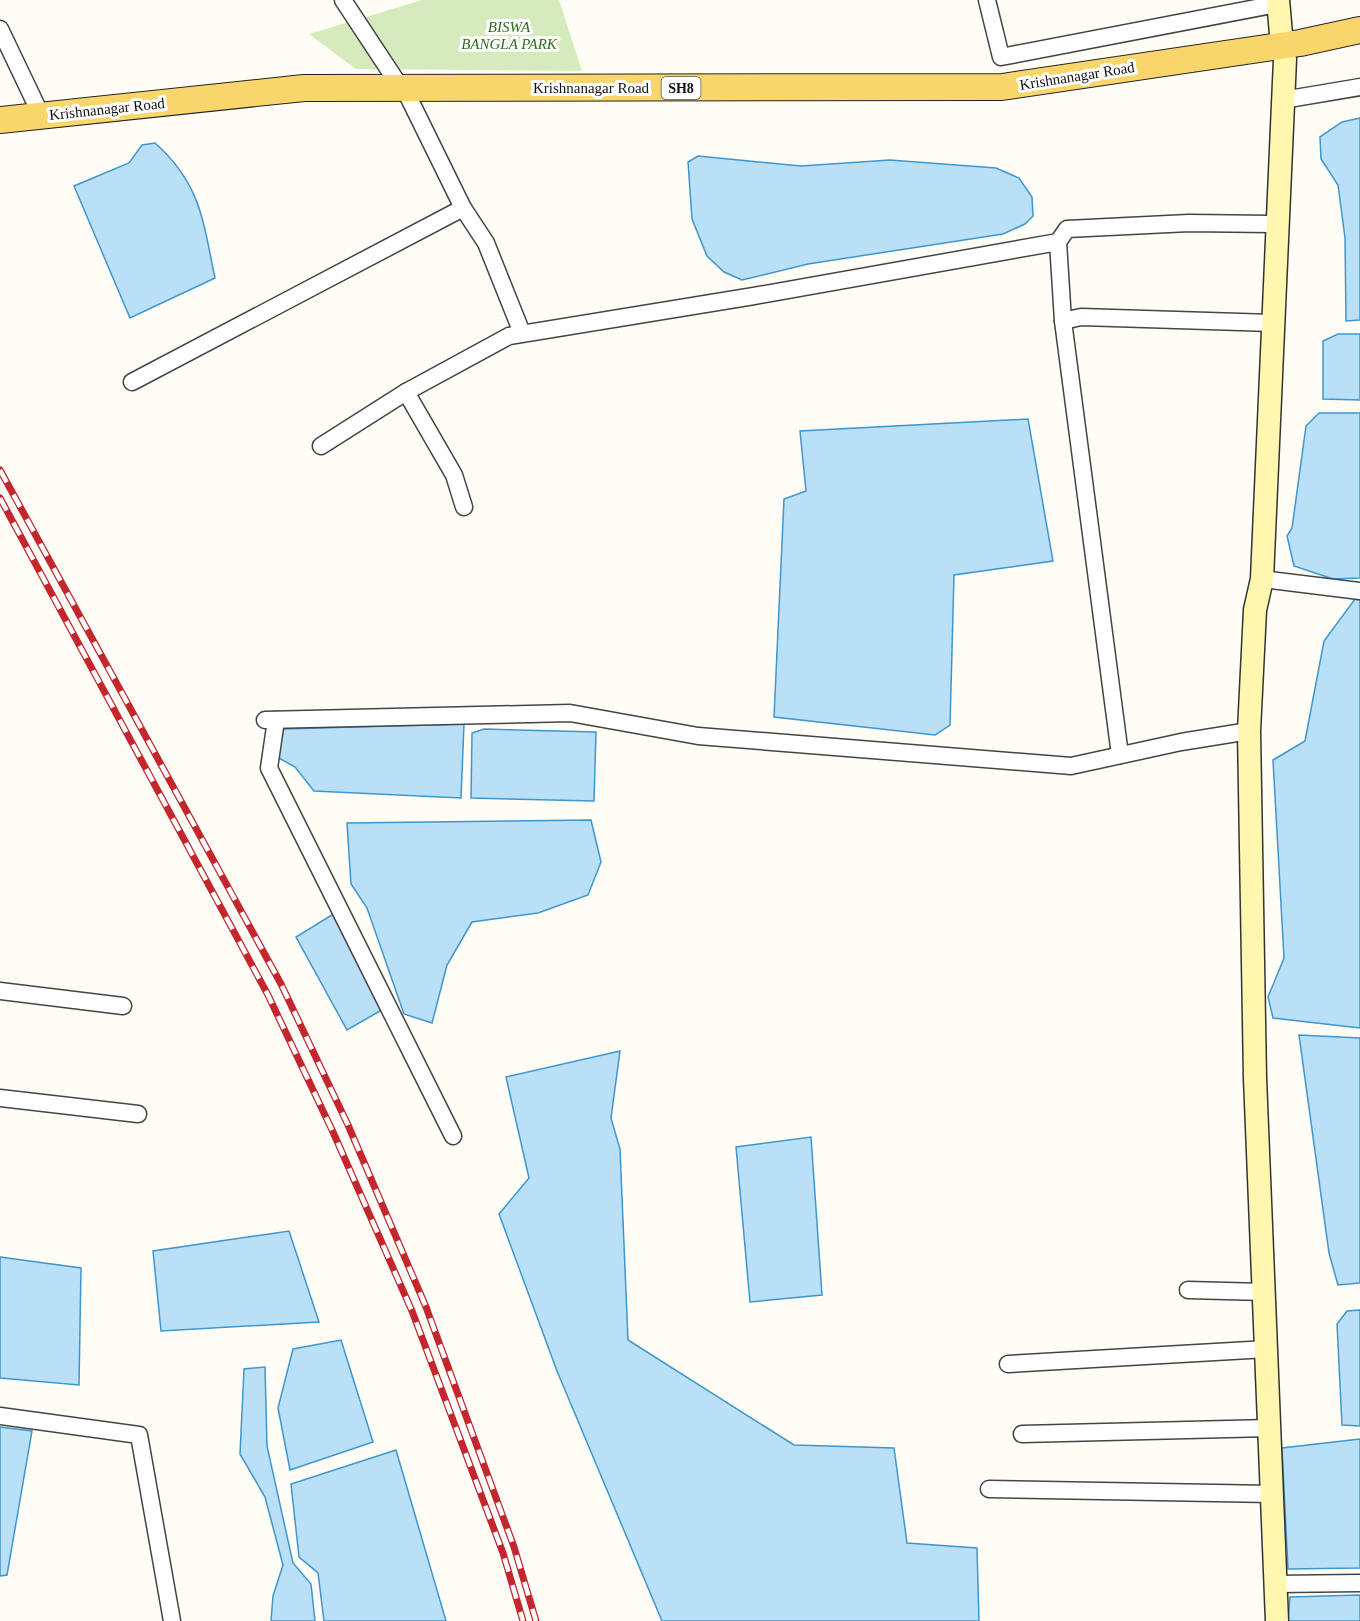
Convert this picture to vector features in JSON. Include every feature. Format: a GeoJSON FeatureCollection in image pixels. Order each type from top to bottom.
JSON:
{"type":"FeatureCollection","features":[{"type":"Feature","properties":{"kind":"main road","name":"Krishnanagar Road"},"geometry":{"type":"LineString","coordinates":[[0,120],[304,88],[1002,87],[1300,43],[1360,30]]}},
{"type":"Feature","properties":{"kind":"street"},"geometry":{"type":"LineString","coordinates":[[343,0],[401,88],[404,88],[463,208],[486,243],[522,333]]}},
{"type":"Feature","properties":{"kind":"street"},"geometry":{"type":"LineString","coordinates":[[987,0],[1000,57],[1277,2],[1281,34]]}},
{"type":"Feature","properties":{"kind":"street"},"geometry":{"type":"LineString","coordinates":[[0,29],[41,116]]}},
{"type":"Feature","properties":{"kind":"street"},"geometry":{"type":"LineString","coordinates":[[1277,1621],[1255,1078],[1249,731],[1255,610],[1262,579],[1285,59]]}},
{"type":"Feature","properties":{"kind":"street"},"geometry":{"type":"LineString","coordinates":[[1283,100],[1360,87]]}},
{"type":"Feature","properties":{"kind":"street"},"geometry":{"type":"LineString","coordinates":[[132,382],[463,208]]}},
{"type":"Feature","properties":{"kind":"street"},"geometry":{"type":"LineString","coordinates":[[1120,755],[1063,321],[1058,242],[1067,229],[1189,223],[1278,224]]}},
{"type":"Feature","properties":{"kind":"street"},"geometry":{"type":"LineString","coordinates":[[321,446],[406,392],[509,336],[1058,242]]}},
{"type":"Feature","properties":{"kind":"street"},"geometry":{"type":"LineString","coordinates":[[1063,321],[1081,317],[1274,322]]}},
{"type":"Feature","properties":{"kind":"street"},"geometry":{"type":"LineString","coordinates":[[406,392],[454,476],[464,507]]}},
{"type":"Feature","properties":{"kind":"street"},"geometry":{"type":"LineString","coordinates":[[1262,579],[1360,591]]}},
{"type":"Feature","properties":{"kind":"street"},"geometry":{"type":"LineString","coordinates":[[453,1136],[268,768],[271,720],[570,713],[698,736],[1071,766],[1249,731]]}},
{"type":"Feature","properties":{"kind":"street"},"geometry":{"type":"LineString","coordinates":[[0,991],[123,1006]]}},
{"type":"Feature","properties":{"kind":"street"},"geometry":{"type":"LineString","coordinates":[[0,1098],[138,1114]]}},
{"type":"Feature","properties":{"kind":"street"},"geometry":{"type":"LineString","coordinates":[[1188,1290],[1264,1292]]}},
{"type":"Feature","properties":{"kind":"street"},"geometry":{"type":"LineString","coordinates":[[1008,1364],[1267,1348]]}},
{"type":"Feature","properties":{"kind":"street"},"geometry":{"type":"LineString","coordinates":[[0,1416],[139,1435],[172,1621]]}},
{"type":"Feature","properties":{"kind":"street"},"geometry":{"type":"LineString","coordinates":[[1022,1434],[1270,1428]]}},
{"type":"Feature","properties":{"kind":"street"},"geometry":{"type":"LineString","coordinates":[[989,1489],[1273,1494]]}},
{"type":"Feature","properties":{"kind":"street"},"geometry":{"type":"LineString","coordinates":[[1275,1584],[1360,1583]]}},
{"type":"Feature","properties":{"kind":"green space","name":"BISWA BANGLA PARK"},"geometry":{"type":"Polygon","coordinates":[[[422,0],[559,0],[582,71],[356,69],[309,34],[422,0]]]}},
{"type":"Feature","properties":{"kind":"water"},"geometry":{"type":"Polygon","coordinates":[[[1360,118],[1360,320],[1346,321],[1345,238],[1338,185],[1321,159],[1320,137],[1342,122],[1360,118]]]}},
{"type":"Feature","properties":{"kind":"water"},"geometry":{"type":"Polygon","coordinates":[[[155,143],[182,173],[198,204],[215,278],[130,318],[74,186],[129,163],[142,145],[155,143]]]}},
{"type":"Feature","properties":{"kind":"water"},"geometry":{"type":"Polygon","coordinates":[[[698,156],[801,166],[890,160],[996,168],[1019,178],[1032,197],[1033,216],[1025,224],[1003,234],[808,264],[742,280],[724,272],[707,256],[692,219],[688,162],[698,156]]]}},
{"type":"Feature","properties":{"kind":"water"},"geometry":{"type":"Polygon","coordinates":[[[1338,334],[1360,334],[1360,400],[1323,399],[1323,341],[1338,334]]]}},
{"type":"Feature","properties":{"kind":"water"},"geometry":{"type":"Polygon","coordinates":[[[1319,413],[1360,413],[1360,578],[1333,579],[1294,566],[1287,536],[1292,528],[1306,426],[1319,413]]]}},
{"type":"Feature","properties":{"kind":"water"},"geometry":{"type":"Polygon","coordinates":[[[1028,419],[1053,561],[954,575],[950,725],[935,735],[774,717],[784,499],[806,491],[800,431],[1028,419]]]}},
{"type":"Feature","properties":{"kind":"water"},"geometry":{"type":"Polygon","coordinates":[[[1355,599],[1360,600],[1360,1028],[1273,1018],[1268,997],[1284,958],[1273,760],[1305,741],[1324,641],[1355,599]]]}},
{"type":"Feature","properties":{"kind":"water"},"geometry":{"type":"Polygon","coordinates":[[[464,724],[461,798],[314,791],[295,767],[277,757],[282,729],[464,724]]]}},
{"type":"Feature","properties":{"kind":"water"},"geometry":{"type":"Polygon","coordinates":[[[484,729],[596,732],[594,801],[471,798],[472,733],[484,729]]]}},
{"type":"Feature","properties":{"kind":"water"},"geometry":{"type":"Polygon","coordinates":[[[591,820],[601,862],[588,895],[538,913],[472,922],[447,965],[432,1023],[404,1014],[367,908],[351,884],[347,823],[591,820]]]}},
{"type":"Feature","properties":{"kind":"water"},"geometry":{"type":"Polygon","coordinates":[[[335,913],[377,973],[380,1011],[347,1030],[296,937],[335,913]]]}},
{"type":"Feature","properties":{"kind":"water"},"geometry":{"type":"Polygon","coordinates":[[[1299,1035],[1360,1038],[1360,1283],[1338,1285],[1329,1253],[1299,1035]]]}},
{"type":"Feature","properties":{"kind":"water"},"geometry":{"type":"Polygon","coordinates":[[[620,1051],[611,1118],[620,1149],[628,1340],[794,1445],[894,1448],[907,1543],[977,1548],[979,1621],[662,1621],[557,1371],[499,1214],[529,1178],[506,1077],[620,1051]]]}},
{"type":"Feature","properties":{"kind":"water"},"geometry":{"type":"Polygon","coordinates":[[[811,1137],[822,1295],[750,1302],[736,1147],[811,1137]]]}},
{"type":"Feature","properties":{"kind":"water"},"geometry":{"type":"Polygon","coordinates":[[[289,1231],[319,1322],[161,1331],[153,1251],[289,1231]]]}},
{"type":"Feature","properties":{"kind":"water"},"geometry":{"type":"Polygon","coordinates":[[[0,1257],[81,1268],[79,1385],[0,1378],[0,1257]]]}},
{"type":"Feature","properties":{"kind":"water"},"geometry":{"type":"Polygon","coordinates":[[[1360,1310],[1360,1426],[1342,1425],[1337,1324],[1347,1311],[1360,1310]]]}},
{"type":"Feature","properties":{"kind":"water"},"geometry":{"type":"Polygon","coordinates":[[[341,1340],[373,1442],[290,1470],[278,1408],[293,1349],[341,1340]]]}},
{"type":"Feature","properties":{"kind":"water"},"geometry":{"type":"Polygon","coordinates":[[[265,1367],[267,1446],[293,1563],[311,1584],[315,1621],[271,1621],[273,1596],[283,1565],[265,1497],[240,1454],[244,1369],[265,1367]]]}},
{"type":"Feature","properties":{"kind":"water"},"geometry":{"type":"Polygon","coordinates":[[[0,1427],[32,1431],[7,1575],[0,1576],[0,1427]]]}},
{"type":"Feature","properties":{"kind":"water"},"geometry":{"type":"Polygon","coordinates":[[[1360,1439],[1360,1568],[1288,1569],[1282,1448],[1360,1439]]]}},
{"type":"Feature","properties":{"kind":"water"},"geometry":{"type":"Polygon","coordinates":[[[396,1450],[446,1621],[324,1621],[318,1573],[299,1557],[291,1484],[396,1450]]]}},
{"type":"Feature","properties":{"kind":"water"},"geometry":{"type":"Polygon","coordinates":[[[1360,1595],[1360,1621],[1288,1621],[1290,1597],[1360,1595]]]}},
{"type":"Feature","properties":{"kind":"railway"},"geometry":{"type":"LineString","coordinates":[[0,470],[281,984],[348,1125],[426,1307],[514,1547],[536,1621]]}},
{"type":"Feature","properties":{"kind":"railway"},"geometry":{"type":"LineString","coordinates":[[0,498],[268,995],[333,1132],[412,1311],[503,1553],[523,1621]]}}]}
